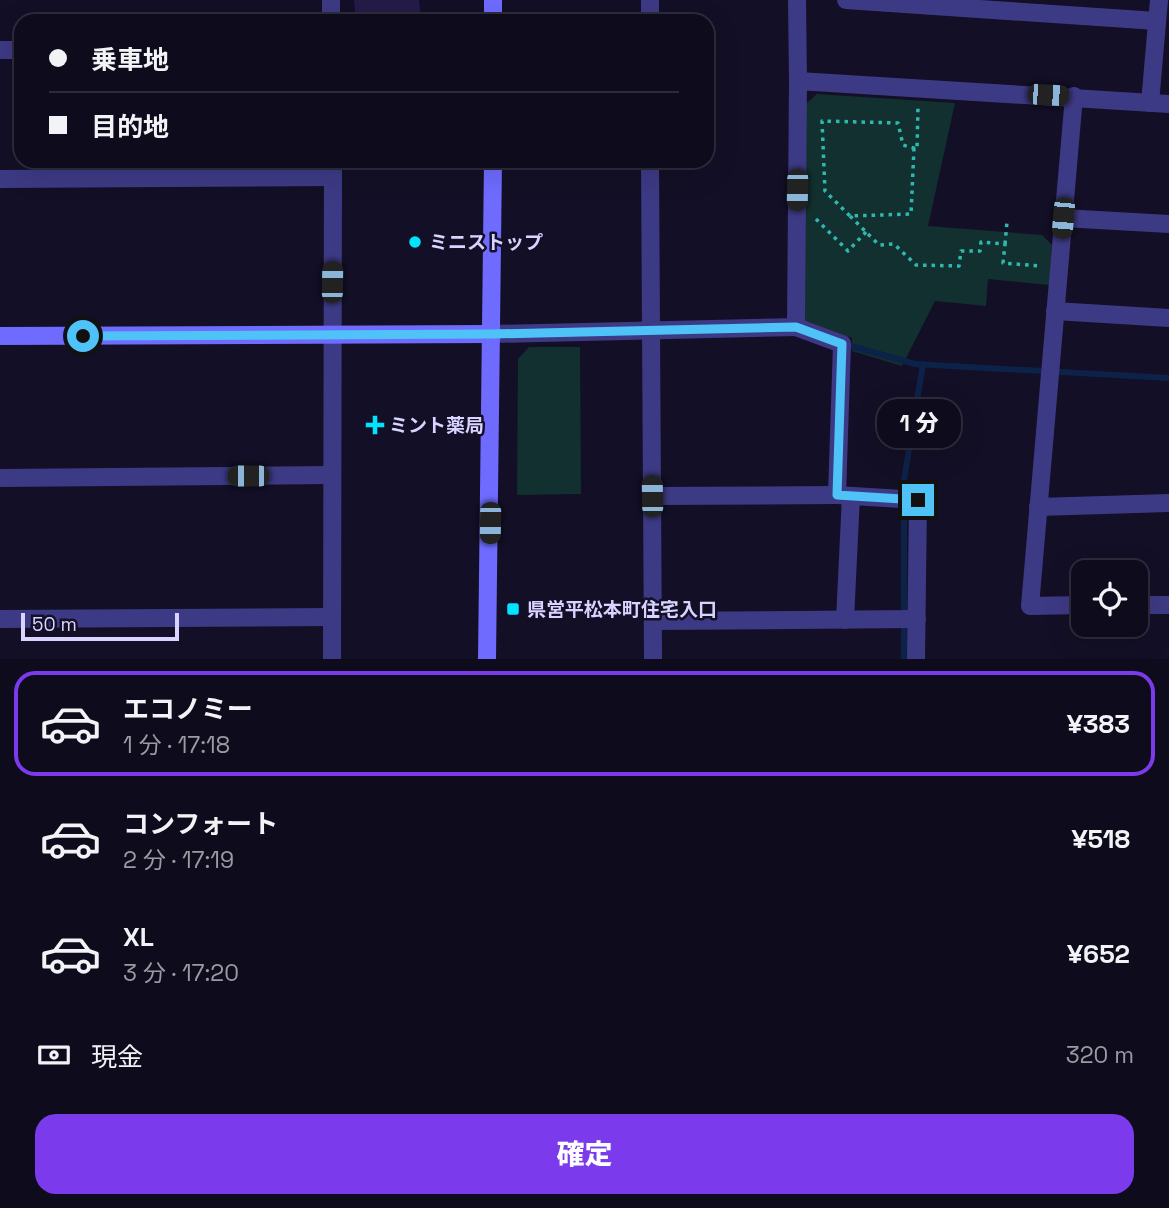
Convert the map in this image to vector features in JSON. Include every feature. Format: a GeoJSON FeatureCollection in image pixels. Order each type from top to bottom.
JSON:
{"type":"FeatureCollection","features":[{"type":"Feature","properties":{"kind":"street"},"geometry":{"type":"LineString","coordinates":[[796,327],[797,0]]}},
{"type":"Feature","properties":{"kind":"street"},"geometry":{"type":"LineString","coordinates":[[846,0],[1157,21]]}},
{"type":"Feature","properties":{"kind":"street"},"geometry":{"type":"LineString","coordinates":[[1150,103],[1159,0]]}},
{"type":"Feature","properties":{"kind":"street"},"geometry":{"type":"LineString","coordinates":[[798,81],[1074,96],[1169,104]]}},
{"type":"Feature","properties":{"kind":"street"},"geometry":{"type":"LineString","coordinates":[[1071,605],[1030,606],[1074,96]]}},
{"type":"Feature","properties":{"kind":"street"},"geometry":{"type":"LineString","coordinates":[[487,659],[493,168]]}},
{"type":"Feature","properties":{"kind":"street"},"geometry":{"type":"LineString","coordinates":[[650,168],[653,659]]}},
{"type":"Feature","properties":{"kind":"street"},"geometry":{"type":"LineString","coordinates":[[0,179],[333,169],[332,659]]}},
{"type":"Feature","properties":{"kind":"street"},"geometry":{"type":"LineString","coordinates":[[1063,218],[1169,224]]}},
{"type":"Feature","properties":{"kind":"street"},"geometry":{"type":"LineString","coordinates":[[1055,311],[1169,318]]}},
{"type":"Feature","properties":{"kind":"street"},"geometry":{"type":"LineString","coordinates":[[0,337],[493,334],[796,327],[842,344],[845,620]]}},
{"type":"Feature","properties":{"kind":"street"},"geometry":{"type":"LineString","coordinates":[[0,478],[331,475]]}},
{"type":"Feature","properties":{"kind":"street"},"geometry":{"type":"LineString","coordinates":[[652,496],[844,496],[918,500],[916,659]]}},
{"type":"Feature","properties":{"kind":"street"},"geometry":{"type":"LineString","coordinates":[[1038,507],[1169,503]]}},
{"type":"Feature","properties":{"kind":"street"},"geometry":{"type":"LineString","coordinates":[[1148,605],[1169,605]]}},
{"type":"Feature","properties":{"kind":"street"},"geometry":{"type":"LineString","coordinates":[[0,619],[332,617]]}},
{"type":"Feature","properties":{"kind":"street"},"geometry":{"type":"LineString","coordinates":[[653,621],[917,619]]}},
{"type":"Feature","properties":{"kind":"path"},"geometry":{"type":"LineString","coordinates":[[919,88],[917,149],[903,145],[898,123],[822,121],[825,191],[879,245],[894,244],[916,265],[959,266],[961,251],[980,251],[981,242],[1005,244]]}},
{"type":"Feature","properties":{"kind":"path"},"geometry":{"type":"LineString","coordinates":[[850,216],[911,214],[914,148]]}},
{"type":"Feature","properties":{"kind":"path"},"geometry":{"type":"LineString","coordinates":[[814,217],[848,251],[866,232]]}},
{"type":"Feature","properties":{"kind":"path"},"geometry":{"type":"LineString","coordinates":[[1007,222],[1003,262],[1059,268]]}},
{"type":"Feature","properties":{"kind":"green space"},"geometry":{"type":"Polygon","coordinates":[[[817,94],[955,103],[928,226],[1042,235],[1052,245],[1049,285],[988,279],[986,306],[935,301],[902,366],[852,351],[852,338],[805,321],[806,104],[817,94]]]}},
{"type":"Feature","properties":{"kind":"green space"},"geometry":{"type":"Polygon","coordinates":[[[529,347],[580,347],[581,494],[517,495],[518,359],[529,347]]]}},
{"type":"Feature","properties":{"kind":"building"},"geometry":{"type":"Polygon","coordinates":[[[354,0],[419,0],[421,14],[355,14],[354,0]]]}},
{"type":"Feature","properties":{"kind":"waterway"},"geometry":{"type":"LineString","coordinates":[[851,346],[915,364],[1169,378]]}},
{"type":"Feature","properties":{"kind":"waterway"},"geometry":{"type":"LineString","coordinates":[[904,659],[904,480],[923,364]]}},
{"type":"Feature","properties":{"kind":"place","name":"ミニストップ"},"geometry":{"type":"Point","coordinates":[415,242]}},
{"type":"Feature","properties":{"kind":"place","name":"ミント薬局"},"geometry":{"type":"Point","coordinates":[375,425]}},
{"type":"Feature","properties":{"kind":"place","name":"県営平松本町住宅入口"},"geometry":{"type":"Point","coordinates":[513,609]}},
{"type":"Feature","properties":{"kind":"route"},"geometry":{"type":"LineString","coordinates":[[83,336],[493,334],[796,327],[842,344],[837,495],[918,500]]}}]}
